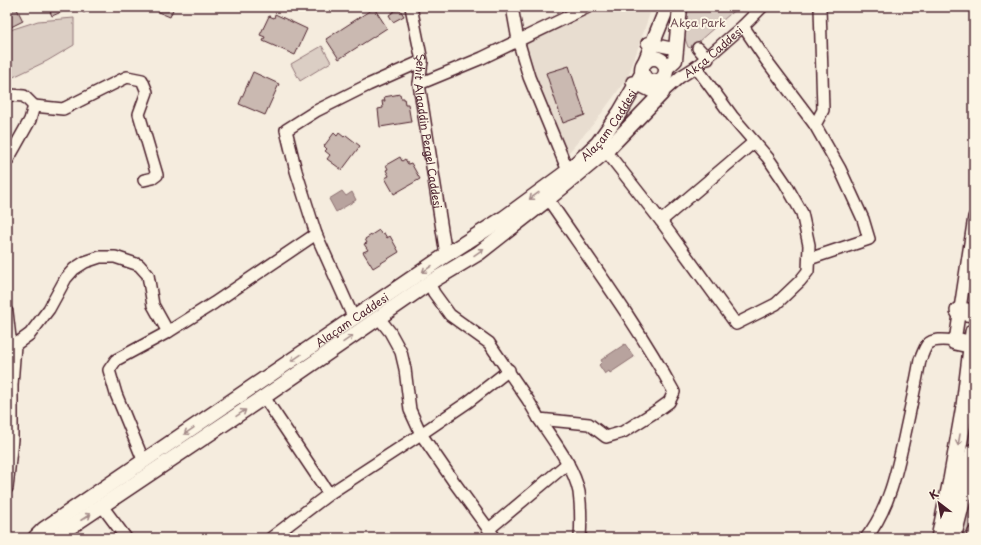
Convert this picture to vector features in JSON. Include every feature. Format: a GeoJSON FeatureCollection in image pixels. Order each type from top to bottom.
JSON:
{"type":"FeatureCollection","features":[{"type":"Feature","properties":{"kind":"highway"},"geometry":{"type":"LineString","coordinates":[[940,538],[962,421],[973,341],[954,341]]}},
{"type":"Feature","properties":{"kind":"highway"},"geometry":{"type":"LineString","coordinates":[[952,538],[974,452]]}},
{"type":"Feature","properties":{"kind":"main road","name":"Alaçam Caddesi"},"geometry":{"type":"LineString","coordinates":[[35,538],[44,529],[446,255],[504,218],[568,171],[598,143],[620,112],[639,76],[649,43],[664,15],[665,7]]}},
{"type":"Feature","properties":{"kind":"main road"},"geometry":{"type":"LineString","coordinates":[[667,74],[663,61],[656,58],[648,59],[639,76],[644,77],[650,82],[659,82],[667,74],[680,7]]}},
{"type":"Feature","properties":{"kind":"main road","name":"Alaçam Caddesi"},"geometry":{"type":"LineString","coordinates":[[54,538],[430,283],[479,253],[548,199],[606,150],[667,74]]}},
{"type":"Feature","properties":{"kind":"street","name":"Şehit Alaaddin Pergel Caddesi"},"geometry":{"type":"LineString","coordinates":[[411,7],[422,61],[419,84],[446,255]]}},
{"type":"Feature","properties":{"kind":"street"},"geometry":{"type":"LineString","coordinates":[[512,7],[518,40],[529,77],[568,171]]}},
{"type":"Feature","properties":{"kind":"street"},"geometry":{"type":"LineString","coordinates":[[419,84],[469,64],[588,7]]}},
{"type":"Feature","properties":{"kind":"street","name":"Akça Caddesi"},"geometry":{"type":"LineString","coordinates":[[740,24],[751,7]]}},
{"type":"Feature","properties":{"kind":"street","name":"Akça Caddesi"},"geometry":{"type":"LineString","coordinates":[[667,74],[680,77],[696,67],[704,54],[762,7]]}},
{"type":"Feature","properties":{"kind":"street"},"geometry":{"type":"LineString","coordinates":[[815,125],[822,110],[820,7]]}},
{"type":"Feature","properties":{"kind":"street"},"geometry":{"type":"LineString","coordinates":[[740,24],[815,125],[840,169],[863,219],[869,239],[809,259]]}},
{"type":"Feature","properties":{"kind":"street"},"geometry":{"type":"LineString","coordinates":[[649,43],[667,74],[686,66],[704,54]]}},
{"type":"Feature","properties":{"kind":"street"},"geometry":{"type":"LineString","coordinates":[[354,319],[316,234],[296,171],[286,130],[316,111],[368,85],[422,61]]}},
{"type":"Feature","properties":{"kind":"street"},"geometry":{"type":"LineString","coordinates":[[606,150],[661,221],[736,324],[776,304],[800,281],[808,271],[809,245],[802,213],[785,183],[768,158],[732,116],[696,67]]}},
{"type":"Feature","properties":{"kind":"street"},"geometry":{"type":"LineString","coordinates":[[7,97],[10,95],[24,96],[34,106],[63,109],[127,77],[142,80],[147,92],[138,114],[157,175],[153,178],[144,180]]}},
{"type":"Feature","properties":{"kind":"street"},"geometry":{"type":"LineString","coordinates":[[7,161],[30,120],[34,106]]}},
{"type":"Feature","properties":{"kind":"street"},"geometry":{"type":"LineString","coordinates":[[661,221],[754,142]]}},
{"type":"Feature","properties":{"kind":"street"},"geometry":{"type":"LineString","coordinates":[[539,419],[589,424],[606,437],[623,432],[658,410],[669,402],[674,392],[660,366],[548,199]]}},
{"type":"Feature","properties":{"kind":"street"},"geometry":{"type":"LineString","coordinates":[[866,538],[885,505],[898,467],[920,360],[927,346],[933,341],[954,341],[967,312],[974,217]]}},
{"type":"Feature","properties":{"kind":"street"},"geometry":{"type":"LineString","coordinates":[[144,462],[116,394],[109,370],[116,360],[168,332],[316,234]]}},
{"type":"Feature","properties":{"kind":"street"},"geometry":{"type":"LineString","coordinates":[[11,341],[30,334],[49,309],[66,278],[74,268],[85,262],[100,257],[115,257],[139,265],[148,275],[153,306],[168,332]]}},
{"type":"Feature","properties":{"kind":"street"},"geometry":{"type":"LineString","coordinates":[[430,283],[434,293],[450,315],[489,343],[528,400],[568,463],[579,491],[581,523],[580,538]]}},
{"type":"Feature","properties":{"kind":"street"},"geometry":{"type":"LineString","coordinates":[[7,312],[11,341],[12,386],[12,439],[7,488]]}},
{"type":"Feature","properties":{"kind":"street"},"geometry":{"type":"LineString","coordinates":[[379,318],[390,332],[402,352],[410,410],[421,434],[496,538]]}},
{"type":"Feature","properties":{"kind":"street"},"geometry":{"type":"LineString","coordinates":[[270,538],[329,494],[468,402],[508,370]]}},
{"type":"Feature","properties":{"kind":"street"},"geometry":{"type":"LineString","coordinates":[[264,397],[329,494]]}},
{"type":"Feature","properties":{"kind":"street"},"geometry":{"type":"LineString","coordinates":[[489,529],[568,463]]}},
{"type":"Feature","properties":{"kind":"street"},"geometry":{"type":"LineString","coordinates":[[102,506],[126,538]]}},
{"type":"Feature","properties":{"kind":"street"},"geometry":{"type":"LineString","coordinates":[[972,538],[974,532]]}},
{"type":"Feature","properties":{"kind":"shaded area"},"geometry":{"type":"Polygon","coordinates":[[[582,7],[652,7],[628,77],[595,122],[564,158],[524,46],[534,29],[582,7]]]}},
{"type":"Feature","properties":{"kind":"shaded area"},"geometry":{"type":"Polygon","coordinates":[[[342,191],[346,196],[352,192],[356,200],[336,212],[329,199],[342,191]]]}},
{"type":"Feature","properties":{"kind":"shaded area"},"geometry":{"type":"Polygon","coordinates":[[[625,344],[634,357],[610,373],[609,371],[605,374],[599,365],[602,362],[601,360],[625,344]]]}},
{"type":"Feature","properties":{"kind":"green space","name":"Akça Park"},"geometry":{"type":"Polygon","coordinates":[[[684,7],[738,7],[691,48],[688,47],[684,36],[684,7]]]}},
{"type":"Feature","properties":{"kind":"green space"},"geometry":{"type":"Polygon","coordinates":[[[74,18],[74,45],[47,61],[7,80],[7,31],[38,21],[74,18]]]}},
{"type":"Feature","properties":{"kind":"green space"},"geometry":{"type":"Polygon","coordinates":[[[322,46],[331,62],[300,81],[291,64],[322,46]]]}},
{"type":"Feature","properties":{"kind":"green space"},"geometry":{"type":"Polygon","coordinates":[[[974,487],[974,538],[961,538],[974,487]]]}},
{"type":"Feature","properties":{"kind":"building"},"geometry":{"type":"Polygon","coordinates":[[[16,7],[23,21],[9,28],[7,24],[7,8],[16,7]]]}},
{"type":"Feature","properties":{"kind":"building"},"geometry":{"type":"Polygon","coordinates":[[[48,7],[65,7],[66,10],[52,16],[48,7]]]}},
{"type":"Feature","properties":{"kind":"building"},"geometry":{"type":"Polygon","coordinates":[[[78,7],[89,7],[84,13],[78,7]]]}},
{"type":"Feature","properties":{"kind":"building"},"geometry":{"type":"Polygon","coordinates":[[[160,7],[174,7],[170,17],[158,12],[160,7]]]}},
{"type":"Feature","properties":{"kind":"building"},"geometry":{"type":"Polygon","coordinates":[[[374,8],[387,28],[339,59],[326,39],[374,8]]]}},
{"type":"Feature","properties":{"kind":"building"},"geometry":{"type":"Polygon","coordinates":[[[399,8],[404,16],[393,22],[389,15],[399,8]]]}},
{"type":"Feature","properties":{"kind":"building"},"geometry":{"type":"Polygon","coordinates":[[[275,14],[307,29],[295,55],[263,41],[265,37],[260,35],[269,16],[274,18],[275,14]]]}},
{"type":"Feature","properties":{"kind":"building"},"geometry":{"type":"Polygon","coordinates":[[[569,66],[585,115],[563,123],[546,73],[569,66]]]}},
{"type":"Feature","properties":{"kind":"building"},"geometry":{"type":"Polygon","coordinates":[[[253,72],[279,84],[265,115],[239,104],[253,72]]]}},
{"type":"Feature","properties":{"kind":"building"},"geometry":{"type":"Polygon","coordinates":[[[400,94],[401,98],[404,98],[405,104],[408,104],[411,122],[380,127],[378,109],[383,108],[382,101],[385,101],[384,97],[400,94]]]}},
{"type":"Feature","properties":{"kind":"building"},"geometry":{"type":"Polygon","coordinates":[[[334,133],[337,136],[339,133],[344,137],[346,135],[360,146],[342,170],[327,159],[330,155],[325,151],[327,149],[324,146],[334,133]]]}},
{"type":"Feature","properties":{"kind":"building"},"geometry":{"type":"Polygon","coordinates":[[[400,157],[402,161],[405,159],[408,164],[411,163],[420,179],[394,194],[385,178],[389,176],[386,170],[388,169],[386,165],[400,157]]]}},
{"type":"Feature","properties":{"kind":"building"},"geometry":{"type":"Polygon","coordinates":[[[379,230],[381,234],[384,233],[387,238],[390,236],[399,252],[373,268],[363,252],[368,250],[364,244],[367,243],[365,239],[379,230]]]}}]}
